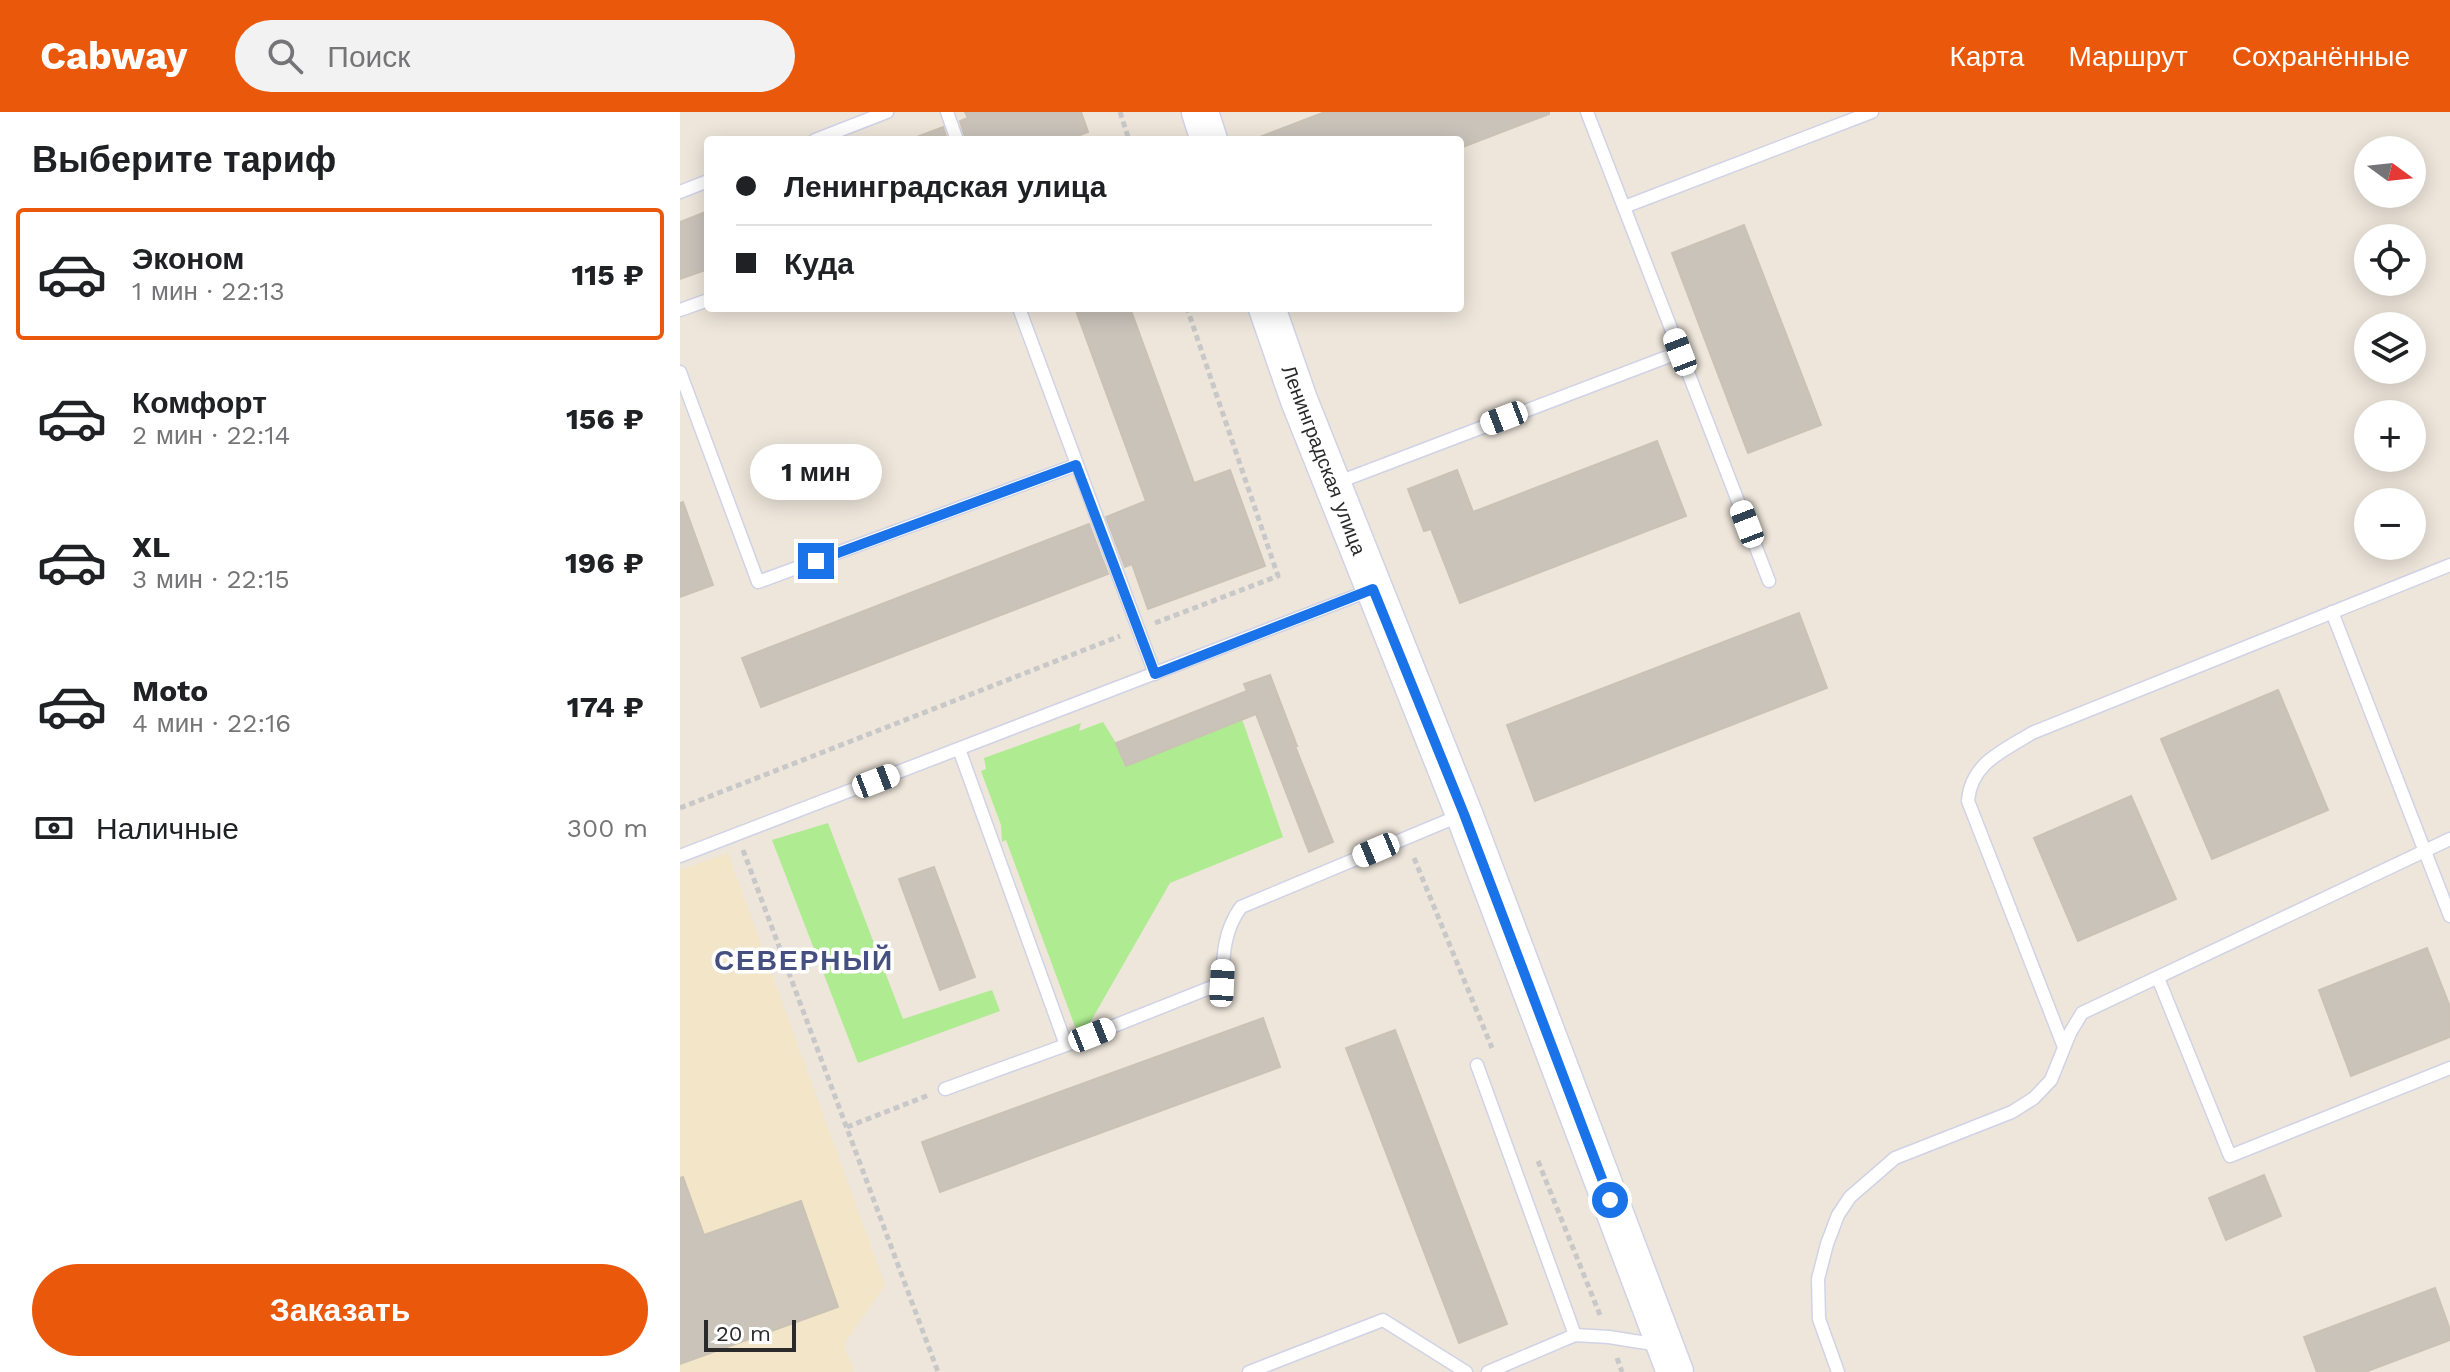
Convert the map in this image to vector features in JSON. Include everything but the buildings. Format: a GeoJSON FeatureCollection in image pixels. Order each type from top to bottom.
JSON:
{"type":"FeatureCollection","features":[{"type":"Feature","properties":{"kind":"street"},"geometry":{"type":"LineString","coordinates":[[1200,112],[1208,136]]}},
{"type":"Feature","properties":{"kind":"street","name":"Ленинградская улица"},"geometry":{"type":"LineString","coordinates":[[1268,312],[1299,400],[1464,814],[1671,1359]]}},
{"type":"Feature","properties":{"kind":"lane"},"geometry":{"type":"LineString","coordinates":[[825,136],[887,112]]}},
{"type":"Feature","properties":{"kind":"lane"},"geometry":{"type":"LineString","coordinates":[[947,112],[956,136]]}},
{"type":"Feature","properties":{"kind":"lane"},"geometry":{"type":"LineString","coordinates":[[1587,112],[1769,581]]}},
{"type":"Feature","properties":{"kind":"lane"},"geometry":{"type":"LineString","coordinates":[[1624,207],[1872,112]]}},
{"type":"Feature","properties":{"kind":"lane"},"geometry":{"type":"LineString","coordinates":[[680,192],[704,183]]}},
{"type":"Feature","properties":{"kind":"lane"},"geometry":{"type":"LineString","coordinates":[[680,310],[704,301]]}},
{"type":"Feature","properties":{"kind":"lane"},"geometry":{"type":"LineString","coordinates":[[1020,312],[1155,674]]}},
{"type":"Feature","properties":{"kind":"lane"},"geometry":{"type":"LineString","coordinates":[[1332,485],[1680,352]]}},
{"type":"Feature","properties":{"kind":"lane"},"geometry":{"type":"LineString","coordinates":[[680,372],[758,582],[1076,465]]}},
{"type":"Feature","properties":{"kind":"lane"},"geometry":{"type":"LineString","coordinates":[[2064,1047],[1968,801],[1969,784],[1978,771],[2032,733],[2450,565]]}},
{"type":"Feature","properties":{"kind":"lane"},"geometry":{"type":"LineString","coordinates":[[680,856],[1373,589]]}},
{"type":"Feature","properties":{"kind":"lane"},"geometry":{"type":"LineString","coordinates":[[2332,612],[2450,916]]}},
{"type":"Feature","properties":{"kind":"lane"},"geometry":{"type":"LineString","coordinates":[[959,749],[1066,1045]]}},
{"type":"Feature","properties":{"kind":"lane"},"geometry":{"type":"LineString","coordinates":[[945,1089],[1222,983],[1224,948],[1231,921],[1241,907],[1464,814]]}},
{"type":"Feature","properties":{"kind":"lane"},"geometry":{"type":"LineString","coordinates":[[1838,1372],[1819,1319],[1818,1279],[1838,1215],[1850,1197],[1895,1158],[2012,1112],[2034,1098],[2051,1080],[2070,1033],[2082,1013],[2450,839]]}},
{"type":"Feature","properties":{"kind":"lane"},"geometry":{"type":"LineString","coordinates":[[2158,978],[2230,1156],[2450,1068]]}},
{"type":"Feature","properties":{"kind":"lane"},"geometry":{"type":"LineString","coordinates":[[1477,1065],[1575,1335]]}},
{"type":"Feature","properties":{"kind":"lane"},"geometry":{"type":"LineString","coordinates":[[1249,1372],[1383,1320],[1466,1372]]}},
{"type":"Feature","properties":{"kind":"lane"},"geometry":{"type":"LineString","coordinates":[[1488,1372],[1575,1335],[1609,1337],[1671,1359]]}},
{"type":"Feature","properties":{"kind":"path"},"geometry":{"type":"LineString","coordinates":[[1120,112],[1128,136]]}},
{"type":"Feature","properties":{"kind":"path"},"geometry":{"type":"LineString","coordinates":[[680,808],[1278,576],[1188,312]]}},
{"type":"Feature","properties":{"kind":"path"},"geometry":{"type":"LineString","coordinates":[[737,834],[938,1372]]}},
{"type":"Feature","properties":{"kind":"path"},"geometry":{"type":"LineString","coordinates":[[847,1127],[945,1089]]}},
{"type":"Feature","properties":{"kind":"shaded area"},"geometry":{"type":"Polygon","coordinates":[[[728,853],[885,1285],[844,1344],[854,1372],[680,1372],[680,870],[728,853]]]}},
{"type":"Feature","properties":{"kind":"green space"},"geometry":{"type":"Polygon","coordinates":[[[1242,719],[1283,837],[1170,883],[1080,1040],[1006,840],[1002,842],[1001,825],[981,771],[986,769],[984,758],[1081,723],[1079,731],[1103,722],[1116,743],[1242,719]]]}},
{"type":"Feature","properties":{"kind":"green space"},"geometry":{"type":"Polygon","coordinates":[[[828,823],[903,1019],[992,990],[1000,1011],[858,1063],[772,840],[828,823]]]}},
{"type":"Feature","properties":{"kind":"district","name":"СЕВЕРНЫЙ"},"geometry":{"type":"Point","coordinates":[804,960]}},
{"type":"Feature","properties":{"kind":"route"},"geometry":{"type":"LineString","coordinates":[[816,561],[1076,465],[1155,674],[1373,589],[1464,814],[1610,1200]]}}]}
